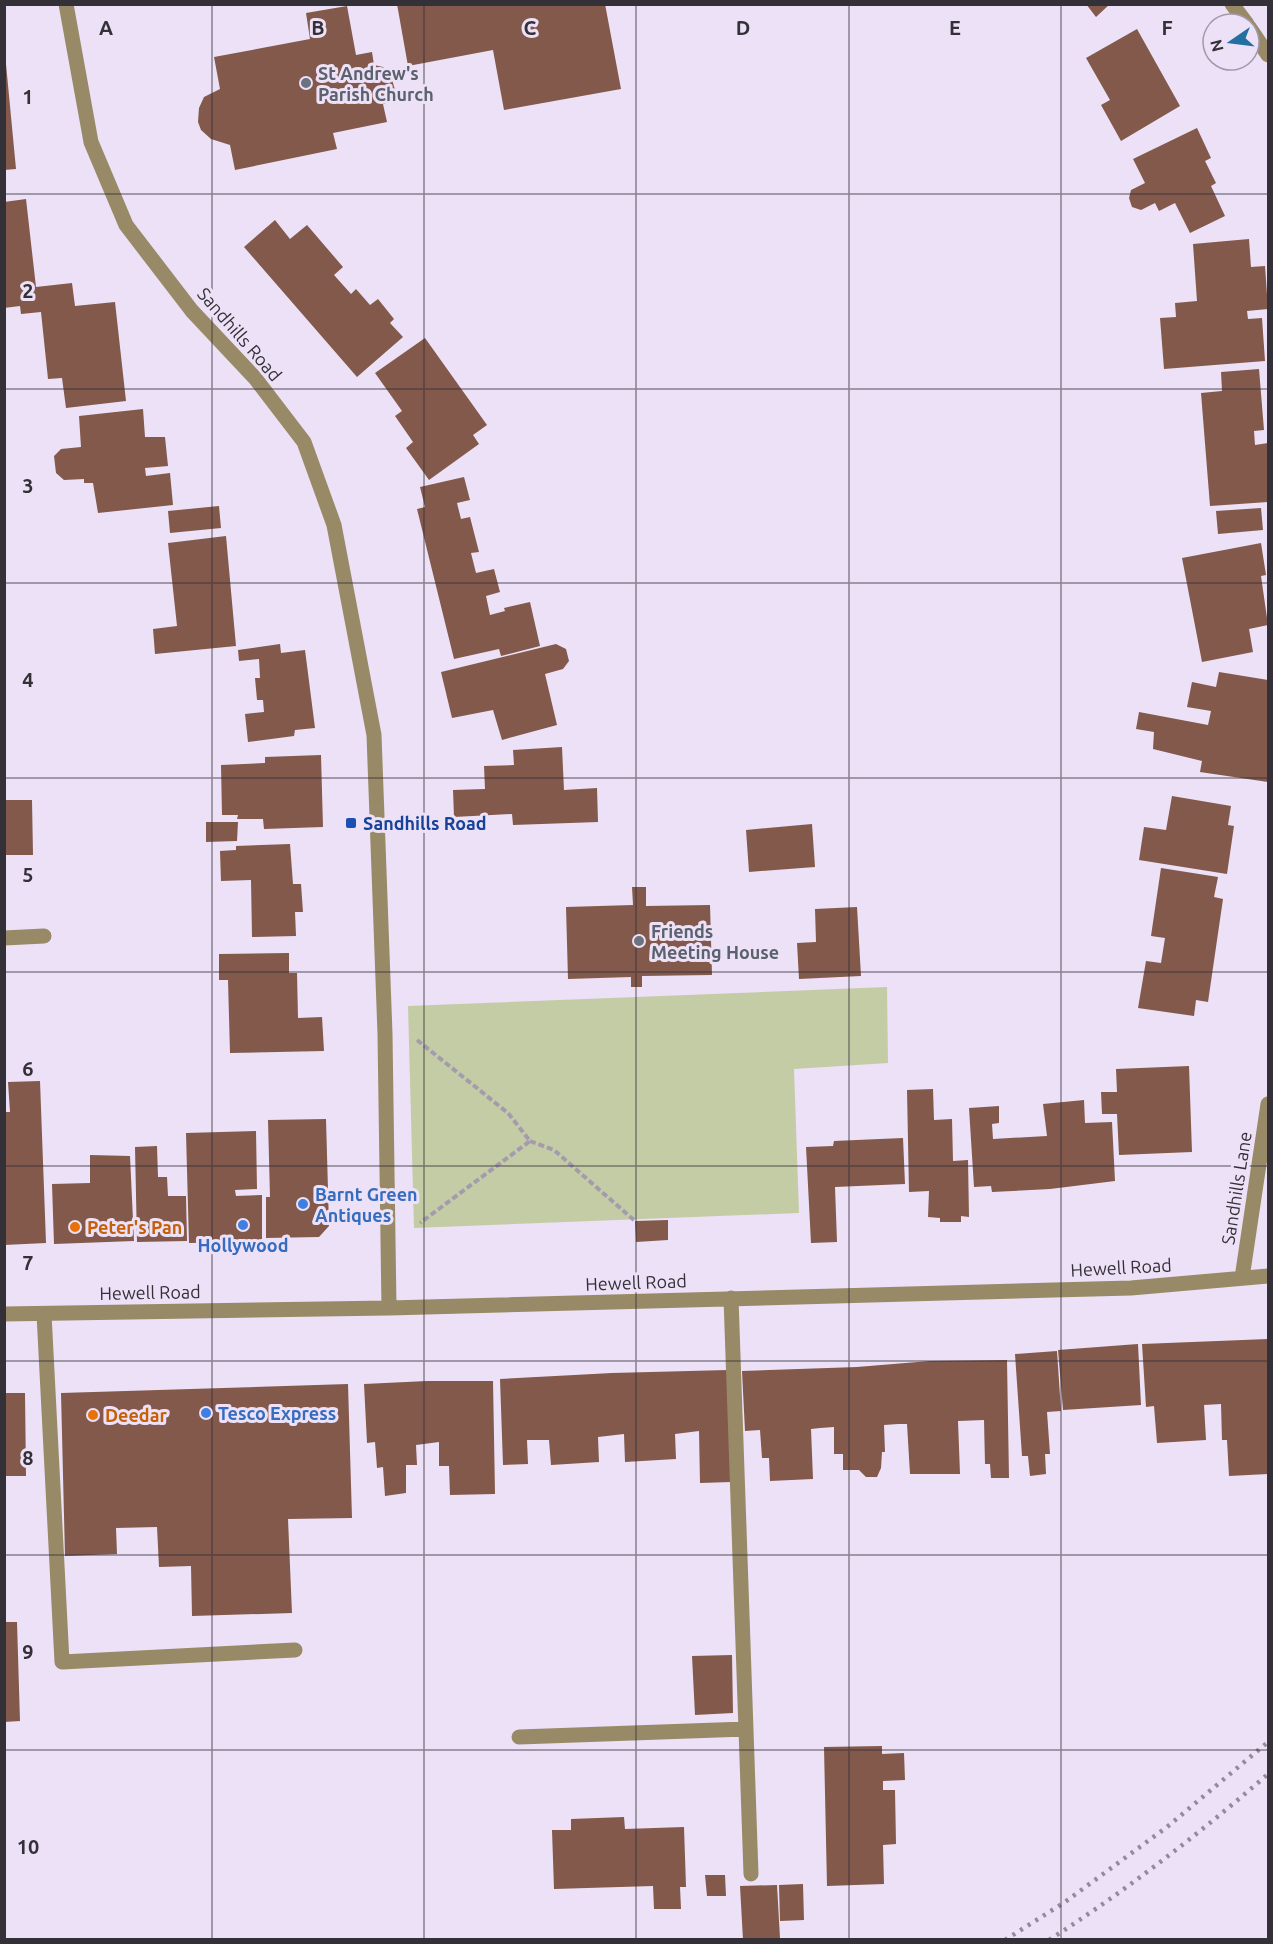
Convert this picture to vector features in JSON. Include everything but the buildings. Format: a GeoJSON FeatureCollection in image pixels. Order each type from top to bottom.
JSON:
{"type":"FeatureCollection","features":[{"type":"Feature","properties":{"kind":"street","name":"Sandhills Road"},"geometry":{"type":"LineString","coordinates":[[66,4],[91,142],[126,225],[192,311],[255,378],[304,442],[334,525],[374,735],[385,1034],[389,1308]]}},
{"type":"Feature","properties":{"kind":"street"},"geometry":{"type":"LineString","coordinates":[[4,938],[44,936]]}},
{"type":"Feature","properties":{"kind":"street","name":"Sandhills Lane"},"geometry":{"type":"LineString","coordinates":[[1242,1278],[1269,1104]]}},
{"type":"Feature","properties":{"kind":"street","name":"Hewell Road"},"geometry":{"type":"LineString","coordinates":[[4,1314],[389,1308],[1131,1288],[1269,1276]]}},
{"type":"Feature","properties":{"kind":"street"},"geometry":{"type":"LineString","coordinates":[[731,1298],[751,1874]]}},
{"type":"Feature","properties":{"kind":"street"},"geometry":{"type":"LineString","coordinates":[[44,1314],[62,1662],[295,1650]]}},
{"type":"Feature","properties":{"kind":"street"},"geometry":{"type":"LineString","coordinates":[[519,1737],[746,1729]]}},
{"type":"Feature","properties":{"kind":"path"},"geometry":{"type":"LineString","coordinates":[[385,1034],[408,1033],[508,1113],[530,1142],[554,1149],[635,1221]]}},
{"type":"Feature","properties":{"kind":"path"},"geometry":{"type":"LineString","coordinates":[[388,1230],[414,1228],[530,1142]]}},
{"type":"Feature","properties":{"kind":"green space"},"geometry":{"type":"Polygon","coordinates":[[[887,987],[888,1063],[794,1069],[799,1213],[414,1228],[408,1006],[887,987]]]}},
{"type":"Feature","properties":{"kind":"railway"},"geometry":{"type":"LineString","coordinates":[[1005,1940],[1065,1902],[1167,1827],[1268,1742]]}},
{"type":"Feature","properties":{"kind":"railway"},"geometry":{"type":"LineString","coordinates":[[1049,1940],[1162,1861],[1268,1774]]}},
{"type":"Feature","properties":{"kind":"place","name":"St Andrew's Parish Church"},"geometry":{"type":"Point","coordinates":[306,83]}},
{"type":"Feature","properties":{"kind":"place","name":"Sandhills Road"},"geometry":{"type":"Point","coordinates":[351,823]}},
{"type":"Feature","properties":{"kind":"place","name":"Friends Meeting House"},"geometry":{"type":"Point","coordinates":[639,941]}},
{"type":"Feature","properties":{"kind":"place","name":"Barnt Green Antiques"},"geometry":{"type":"Point","coordinates":[303,1204]}},
{"type":"Feature","properties":{"kind":"place","name":"Hollywood"},"geometry":{"type":"Point","coordinates":[243,1225]}},
{"type":"Feature","properties":{"kind":"place","name":"Peter's Pan"},"geometry":{"type":"Point","coordinates":[75,1227]}},
{"type":"Feature","properties":{"kind":"place","name":"Tesco Express"},"geometry":{"type":"Point","coordinates":[206,1413]}},
{"type":"Feature","properties":{"kind":"place","name":"Deedar"},"geometry":{"type":"Point","coordinates":[93,1415]}}]}
